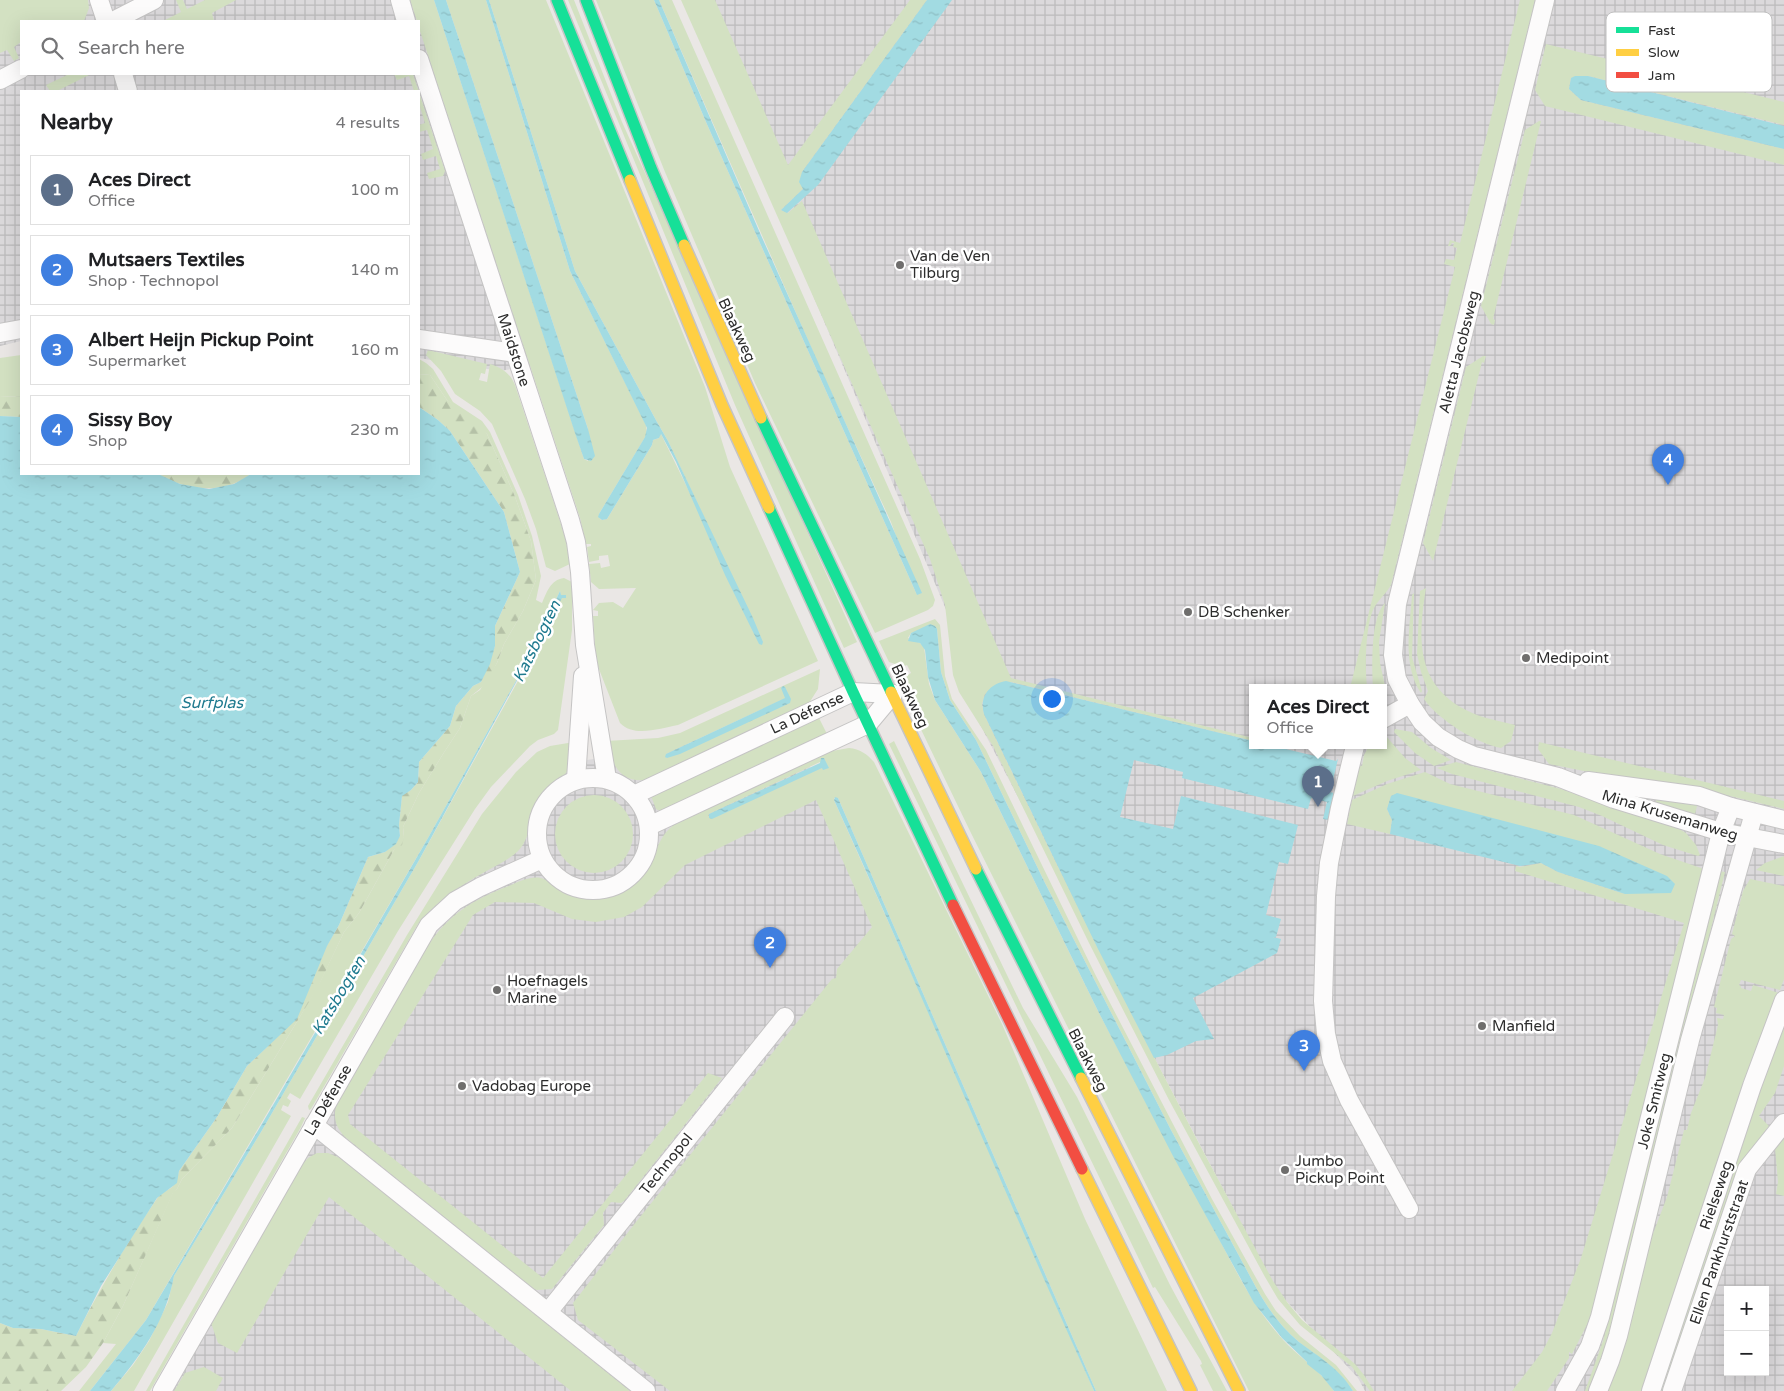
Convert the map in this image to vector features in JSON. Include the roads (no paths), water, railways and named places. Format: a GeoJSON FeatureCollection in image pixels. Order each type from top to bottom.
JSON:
{"type":"FeatureCollection","features":[{"type":"Feature","properties":{"kind":"main road"},"geometry":{"type":"LineString","coordinates":[[557,0],[608,130],[722,405],[934,865],[1191,1391]]}},
{"type":"Feature","properties":{"kind":"main road","name":"Blaakweg"},"geometry":{"type":"LineString","coordinates":[[586,0],[651,168],[706,297],[774,446],[967,852],[1239,1391]]}},
{"type":"Feature","properties":{"kind":"street"},"geometry":{"type":"LineString","coordinates":[[99,0],[106,20]]}},
{"type":"Feature","properties":{"kind":"street"},"geometry":{"type":"LineString","coordinates":[[115,20],[154,0]]}},
{"type":"Feature","properties":{"kind":"street"},"geometry":{"type":"LineString","coordinates":[[400,0],[406,20]]}},
{"type":"Feature","properties":{"kind":"street","name":"Aletta Jacobsweg"},"geometry":{"type":"LineString","coordinates":[[1410,704],[1397,679],[1393,655],[1397,604],[1545,0]]}},
{"type":"Feature","properties":{"kind":"street","name":"Maidstone"},"geometry":{"type":"LineString","coordinates":[[420,62],[576,542],[585,646],[607,779]]}},
{"type":"Feature","properties":{"kind":"street"},"geometry":{"type":"LineString","coordinates":[[0,80],[20,70]]}},
{"type":"Feature","properties":{"kind":"street"},"geometry":{"type":"LineString","coordinates":[[123,75],[128,90]]}},
{"type":"Feature","properties":{"kind":"street"},"geometry":{"type":"LineString","coordinates":[[0,333],[20,329]]}},
{"type":"Feature","properties":{"kind":"street"},"geometry":{"type":"LineString","coordinates":[[420,339],[515,353]]}},
{"type":"Feature","properties":{"kind":"street","name":"Maidstone"},"geometry":{"type":"LineString","coordinates":[[576,779],[585,646]]}},
{"type":"Feature","properties":{"kind":"street","name":"La Défense"},"geometry":{"type":"LineString","coordinates":[[634,795],[853,692],[893,694]]}},
{"type":"Feature","properties":{"kind":"street"},"geometry":{"type":"LineString","coordinates":[[649,826],[868,724],[893,694]]}},
{"type":"Feature","properties":{"kind":"street"},"geometry":{"type":"LineString","coordinates":[[1387,717],[1410,704]]}},
{"type":"Feature","properties":{"kind":"street","name":"Mina Krusemanweg"},"geometry":{"type":"LineString","coordinates":[[1410,704],[1422,722],[1438,737],[1474,756],[1558,777],[1699,796],[1731,807],[1784,820]]}},
{"type":"Feature","properties":{"kind":"street"},"geometry":{"type":"LineString","coordinates":[[1354,749],[1340,808],[1326,896],[1323,1001],[1326,1034],[1332,1061],[1349,1100],[1409,1209]]}},
{"type":"Feature","properties":{"kind":"street","name":"Mina Krusemanweg"},"geometry":{"type":"LineString","coordinates":[[1558,777],[1614,799],[1721,832],[1784,844]]}},
{"type":"Feature","properties":{"kind":"street"},"geometry":{"type":"LineString","coordinates":[[576,779],[607,779],[623,786],[634,795],[644,809],[649,826],[649,842],[644,857],[636,870],[624,880],[610,887],[594,890],[578,888],[564,882],[552,872],[542,859],[537,840],[538,821],[546,803],[559,788],[576,779]]}},
{"type":"Feature","properties":{"kind":"street","name":"Joke Smitweg"},"geometry":{"type":"LineString","coordinates":[[1565,1391],[1590,1346],[1600,1317],[1721,832],[1731,807]]}},
{"type":"Feature","properties":{"kind":"street","name":"Joke Smitweg"},"geometry":{"type":"LineString","coordinates":[[1598,1391],[1618,1336],[1690,1040],[1754,813]]}},
{"type":"Feature","properties":{"kind":"street","name":"La Défense"},"geometry":{"type":"LineString","coordinates":[[162,1391],[429,925],[455,901],[480,886],[542,859]]}},
{"type":"Feature","properties":{"kind":"street","name":"Rielseweg"},"geometry":{"type":"LineString","coordinates":[[1651,1391],[1752,1086],[1784,1000]]}},
{"type":"Feature","properties":{"kind":"street","name":"Technopol"},"geometry":{"type":"LineString","coordinates":[[548,1312],[785,1017]]}},
{"type":"Feature","properties":{"kind":"street","name":"Ellen Pankhurststraat"},"geometry":{"type":"LineString","coordinates":[[1672,1391],[1748,1169],[1784,1123]]}},
{"type":"Feature","properties":{"kind":"street"},"geometry":{"type":"LineString","coordinates":[[314,1125],[646,1391]]}},
{"type":"Feature","properties":{"kind":"water"},"geometry":{"type":"Polygon","coordinates":[[[434,0],[446,0],[588,429],[595,456],[591,461],[584,459],[575,433],[434,0]]]}},
{"type":"Feature","properties":{"kind":"water"},"geometry":{"type":"Polygon","coordinates":[[[486,0],[489,0],[575,271],[668,441],[753,618],[763,642],[762,645],[759,644],[725,575],[676,462],[661,434],[659,438],[653,440],[652,445],[607,519],[602,520],[598,517],[645,437],[647,428],[570,271],[486,0]]]}},
{"type":"Feature","properties":{"kind":"water"},"geometry":{"type":"Polygon","coordinates":[[[654,0],[659,0],[760,233],[922,593],[917,595],[706,122],[654,0]]]}},
{"type":"Feature","properties":{"kind":"water"},"geometry":{"type":"Polygon","coordinates":[[[927,0],[952,0],[818,185],[787,213],[781,210],[803,189],[799,182],[802,172],[927,0]]]}},
{"type":"Feature","properties":{"kind":"water"},"geometry":{"type":"Polygon","coordinates":[[[1575,76],[1588,76],[1606,81],[1606,92],[1651,92],[1784,126],[1784,149],[1581,100],[1569,89],[1571,78],[1575,76]]]}},
{"type":"Feature","properties":{"kind":"water","name":"Surfplas"},"geometry":{"type":"Polygon","coordinates":[[[420,408],[450,431],[504,512],[520,572],[495,626],[495,646],[490,664],[481,682],[473,686],[456,706],[450,726],[419,762],[418,782],[402,796],[399,825],[400,836],[396,844],[385,852],[368,857],[339,925],[327,946],[297,1019],[247,1066],[217,1117],[179,1171],[177,1183],[157,1198],[101,1286],[76,1336],[41,1329],[13,1328],[0,1323],[0,416],[20,417],[20,475],[160,475],[180,484],[209,489],[234,484],[249,475],[420,475],[420,408]]]}},
{"type":"Feature","properties":{"kind":"water","name":"Katsbogten"},"geometry":{"type":"Polygon","coordinates":[[[560,591],[561,595],[566,595],[566,598],[562,598],[418,862],[261,1132],[174,1276],[165,1308],[142,1352],[111,1391],[90,1391],[146,1320],[276,1100],[428,838],[526,663],[560,591]]]}},
{"type":"Feature","properties":{"kind":"water"},"geometry":{"type":"Polygon","coordinates":[[[930,624],[937,629],[941,672],[950,700],[976,740],[1044,881],[1171,1130],[1258,1291],[1281,1325],[1342,1376],[1353,1391],[1334,1391],[1321,1375],[1307,1364],[1282,1338],[1254,1303],[1173,1156],[1098,1011],[981,772],[935,700],[928,677],[925,650],[920,643],[908,641],[911,633],[930,624]]]}},
{"type":"Feature","properties":{"kind":"water"},"geometry":{"type":"Polygon","coordinates":[[[1006,681],[1249,740],[1249,749],[1286,749],[1336,761],[1338,759],[1330,792],[1334,793],[1329,820],[1323,819],[1327,802],[1311,798],[1308,809],[1182,778],[1183,772],[1134,760],[1120,817],[1173,829],[1181,796],[1298,825],[1288,864],[1279,862],[1266,915],[1281,919],[1276,937],[1273,937],[1281,939],[1277,953],[1193,998],[1214,1039],[1196,1041],[1167,1055],[1154,1058],[1098,949],[984,714],[984,697],[990,688],[1006,681]]]}},
{"type":"Feature","properties":{"kind":"water"},"geometry":{"type":"Polygon","coordinates":[[[783,686],[791,699],[790,703],[680,754],[665,757],[666,754],[785,698],[781,688],[783,686]]]}},
{"type":"Feature","properties":{"kind":"water"},"geometry":{"type":"Polygon","coordinates":[[[821,758],[824,758],[829,768],[823,770],[822,768],[712,819],[709,818],[709,814],[820,763],[821,758]]]}},
{"type":"Feature","properties":{"kind":"water"},"geometry":{"type":"Polygon","coordinates":[[[1397,793],[1599,846],[1667,876],[1675,884],[1671,893],[1625,894],[1558,872],[1541,863],[1520,866],[1390,834],[1392,820],[1387,809],[1391,796],[1397,793]]]}},
{"type":"Feature","properties":{"kind":"water"},"geometry":{"type":"Polygon","coordinates":[[[835,797],[838,798],[1096,1391],[1094,1391],[1028,1244],[900,947],[834,800],[835,797]]]}},
{"type":"Feature","properties":{"kind":"place","name":"Van de Ven Tilburg"},"geometry":{"type":"Point","coordinates":[900,265]}},
{"type":"Feature","properties":{"kind":"place","name":"Sissy Boy"},"geometry":{"type":"Point","coordinates":[1668,485]}},
{"type":"Feature","properties":{"kind":"place","name":"DB Schenker"},"geometry":{"type":"Point","coordinates":[1188,612]}},
{"type":"Feature","properties":{"kind":"place","name":"Medipoint"},"geometry":{"type":"Point","coordinates":[1526,658]}},
{"type":"Feature","properties":{"kind":"place","name":"Aces Direct"},"geometry":{"type":"Point","coordinates":[1318,807]}},
{"type":"Feature","properties":{"kind":"place","name":"Mutsaers Textiles"},"geometry":{"type":"Point","coordinates":[770,968]}},
{"type":"Feature","properties":{"kind":"place","name":"Hoefnagels Marine"},"geometry":{"type":"Point","coordinates":[497,990]}},
{"type":"Feature","properties":{"kind":"place","name":"Manfield"},"geometry":{"type":"Point","coordinates":[1482,1026]}},
{"type":"Feature","properties":{"kind":"place","name":"Albert Heijn Pickup Point"},"geometry":{"type":"Point","coordinates":[1304,1071]}},
{"type":"Feature","properties":{"kind":"place","name":"Vadobag Europe"},"geometry":{"type":"Point","coordinates":[462,1086]}},
{"type":"Feature","properties":{"kind":"place","name":"Jumbo Pickup Point"},"geometry":{"type":"Point","coordinates":[1285,1170]}}]}
